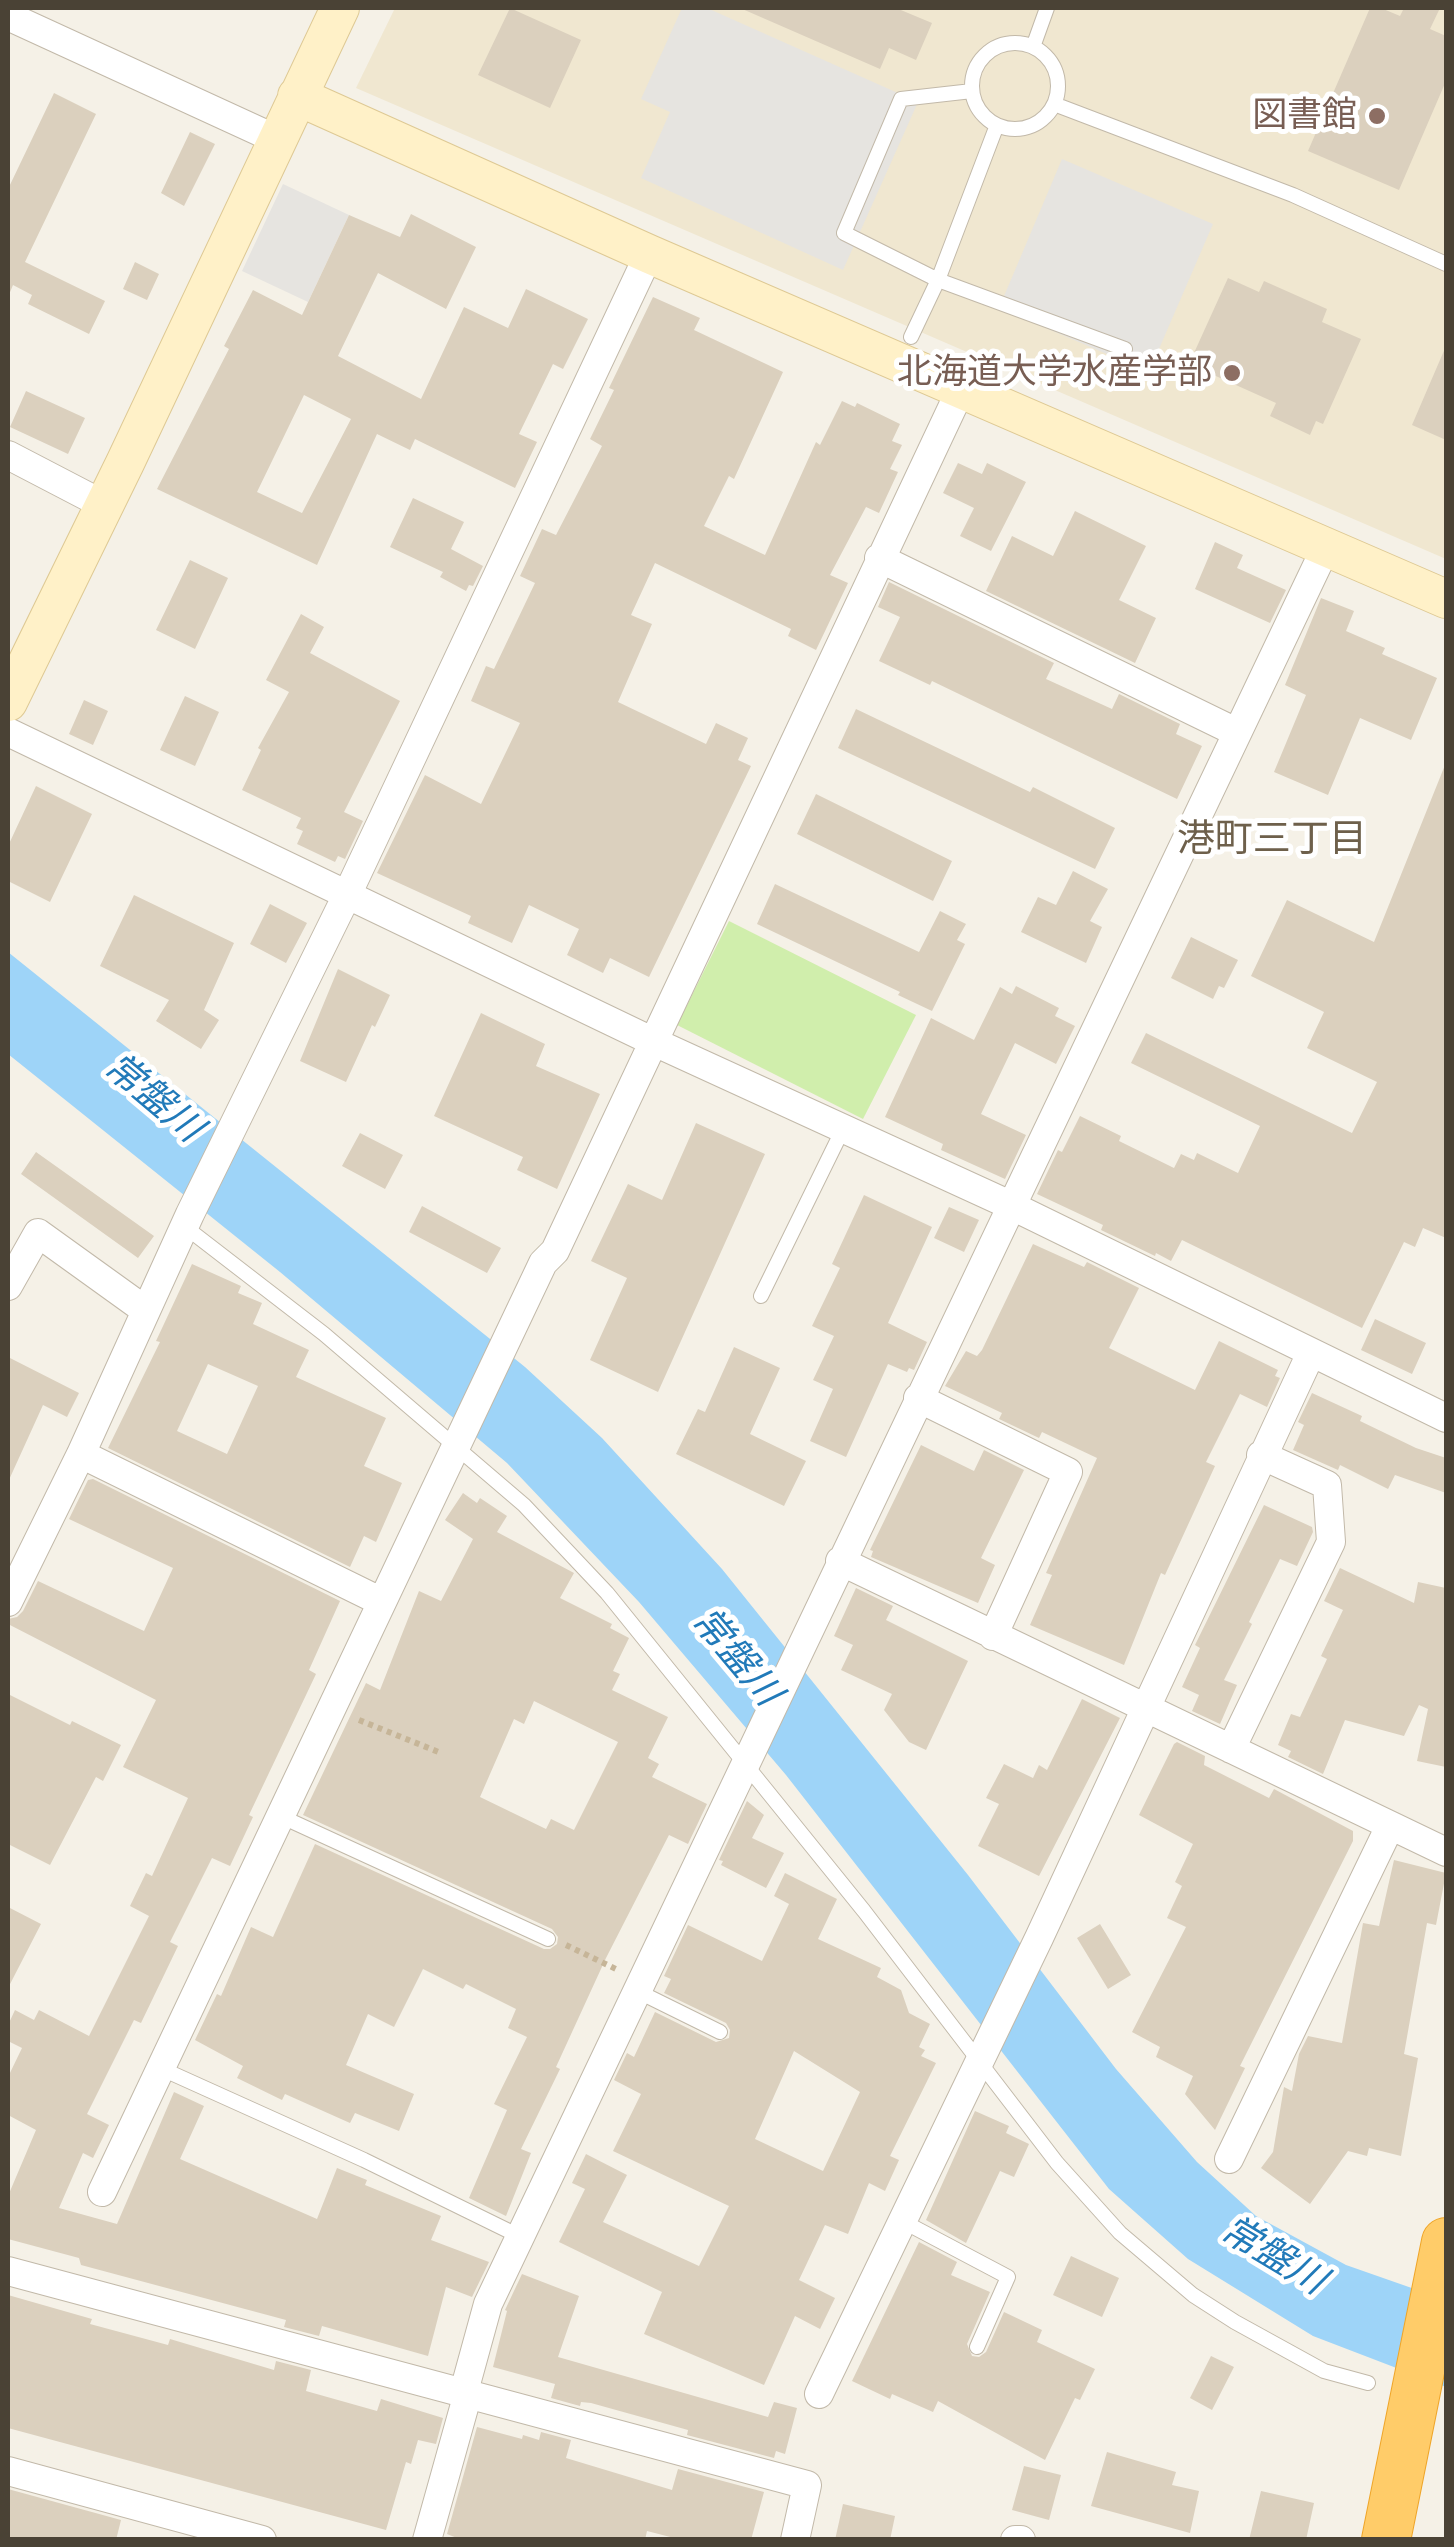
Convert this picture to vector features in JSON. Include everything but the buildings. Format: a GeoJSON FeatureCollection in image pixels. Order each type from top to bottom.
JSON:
{"type":"FeatureCollection","features":[{"type":"Feature","properties":{"kind":"highway"},"geometry":{"type":"LineString","coordinates":[[1386,2540],[1442,2263]]}},
{"type":"Feature","properties":{"kind":"street"},"geometry":{"type":"LineString","coordinates":[[8,702],[340,8]]}},
{"type":"Feature","properties":{"kind":"street"},"geometry":{"type":"LineString","coordinates":[[8,16],[278,140]]}},
{"type":"Feature","properties":{"kind":"street"},"geometry":{"type":"LineString","coordinates":[[298,96],[648,254],[1446,599]]}},
{"type":"Feature","properties":{"kind":"street"},"geometry":{"type":"LineString","coordinates":[[8,1602],[81,1454],[187,1220],[348,895],[648,254]]}},
{"type":"Feature","properties":{"kind":"street"},"geometry":{"type":"LineString","coordinates":[[102,2192],[543,1263],[555,1251],[960,389]]}},
{"type":"Feature","properties":{"kind":"street"},"geometry":{"type":"LineString","coordinates":[[8,455],[104,505]]}},
{"type":"Feature","properties":{"kind":"street"},"geometry":{"type":"LineString","coordinates":[[426,2540],[488,2304],[1326,547]]}},
{"type":"Feature","properties":{"kind":"street"},"geometry":{"type":"LineString","coordinates":[[879,558],[1236,732]]}},
{"type":"Feature","properties":{"kind":"street"},"geometry":{"type":"LineString","coordinates":[[8,732],[652,1041],[1010,1205],[1446,1418]]}},
{"type":"Feature","properties":{"kind":"street"},"geometry":{"type":"LineString","coordinates":[[8,1286],[38,1233],[145,1310]]}},
{"type":"Feature","properties":{"kind":"street"},"geometry":{"type":"LineString","coordinates":[[819,2394],[1039,1938],[1311,1353]]}},
{"type":"Feature","properties":{"kind":"street"},"geometry":{"type":"LineString","coordinates":[[918,1398],[1068,1472],[994,1636]]}},
{"type":"Feature","properties":{"kind":"street"},"geometry":{"type":"LineString","coordinates":[[81,1454],[382,1602]]}},
{"type":"Feature","properties":{"kind":"street"},"geometry":{"type":"LineString","coordinates":[[1232,1749],[1331,1542],[1326,1485],[1261,1454]]}},
{"type":"Feature","properties":{"kind":"street"},"geometry":{"type":"LineString","coordinates":[[840,1561],[1446,1852]]}},
{"type":"Feature","properties":{"kind":"street"},"geometry":{"type":"LineString","coordinates":[[1229,2159],[1390,1826]]}},
{"type":"Feature","properties":{"kind":"street"},"geometry":{"type":"LineString","coordinates":[[8,2272],[807,2485],[795,2540]]}},
{"type":"Feature","properties":{"kind":"street"},"geometry":{"type":"LineString","coordinates":[[8,2470],[262,2540]]}},
{"type":"Feature","properties":{"kind":"lane"},"geometry":{"type":"LineString","coordinates":[[1033,47],[1047,8]]}},
{"type":"Feature","properties":{"kind":"lane"},"geometry":{"type":"LineString","coordinates":[[1018,44],[1033,47],[1053,65],[1058,91],[1047,116],[1024,129],[998,126],[985,117],[972,90],[980,62],[990,51],[1018,44]]}},
{"type":"Feature","properties":{"kind":"lane"},"geometry":{"type":"LineString","coordinates":[[972,90],[901,99],[844,233],[938,280],[1125,349]]}},
{"type":"Feature","properties":{"kind":"lane"},"geometry":{"type":"LineString","coordinates":[[1054,104],[1293,196],[1446,264]]}},
{"type":"Feature","properties":{"kind":"lane"},"geometry":{"type":"LineString","coordinates":[[911,337],[938,280],[998,126]]}},
{"type":"Feature","properties":{"kind":"lane"},"geometry":{"type":"LineString","coordinates":[[761,1296],[844,1127]]}},
{"type":"Feature","properties":{"kind":"lane"},"geometry":{"type":"LineString","coordinates":[[187,1220],[457,1443],[524,1505],[608,1593],[982,2052],[1085,2196],[1120,2233],[1163,2271],[1236,2322],[1324,2371],[1368,2383]]}},
{"type":"Feature","properties":{"kind":"lane"},"geometry":{"type":"LineString","coordinates":[[280,1816],[548,1939]]}},
{"type":"Feature","properties":{"kind":"lane"},"geometry":{"type":"LineString","coordinates":[[639,1987],[720,2032]]}},
{"type":"Feature","properties":{"kind":"lane"},"geometry":{"type":"LineString","coordinates":[[159,2068],[364,2160],[521,2237]]}},
{"type":"Feature","properties":{"kind":"lane"},"geometry":{"type":"LineString","coordinates":[[904,2222],[1008,2277],[976,2347]]}},
{"type":"Feature","properties":{"kind":"path"},"geometry":{"type":"LineString","coordinates":[[332,1708],[441,1753]]}},
{"type":"Feature","properties":{"kind":"path"},"geometry":{"type":"LineString","coordinates":[[548,1939],[639,1987]]}},
{"type":"Feature","properties":{"kind":"shaded area","name":"北海道大学水産学部"},"geometry":{"type":"Polygon","coordinates":[[[395,8],[1446,8],[1446,559],[356,88],[395,8]]]}},
{"type":"Feature","properties":{"kind":"shaded area"},"geometry":{"type":"Polygon","coordinates":[[[682,8],[707,8],[918,102],[843,270],[641,178],[670,112],[641,99],[682,8]]]}},
{"type":"Feature","properties":{"kind":"shaded area"},"geometry":{"type":"Polygon","coordinates":[[[1062,159],[1213,224],[1149,372],[999,308],[1062,159]]]}},
{"type":"Feature","properties":{"kind":"shaded area"},"geometry":{"type":"Polygon","coordinates":[[[283,184],[349,215],[308,302],[242,271],[283,184]]]}},
{"type":"Feature","properties":{"kind":"green space"},"geometry":{"type":"Polygon","coordinates":[[[729,921],[916,1015],[863,1119],[677,1025],[729,921]]]}},
{"type":"Feature","properties":{"kind":"water","name":"常盤川"},"geometry":{"type":"Polygon","coordinates":[[[8,952],[525,1367],[602,1438],[722,1569],[968,1875],[1116,2069],[1197,2162],[1256,2216],[1346,2265],[1446,2300],[1446,2387],[1313,2336],[1188,2259],[1109,2189],[786,1775],[639,1602],[507,1463],[280,1272],[8,1054],[8,952]]]}},
{"type":"Feature","properties":{"kind":"place","name":"図書館"},"geometry":{"type":"Point","coordinates":[1377,116]}},
{"type":"Feature","properties":{"kind":"place","name":"北海道大学水産学部"},"geometry":{"type":"Point","coordinates":[1232,373]}},
{"type":"Feature","properties":{"kind":"district","name":"港町三丁目"},"geometry":{"type":"Point","coordinates":[1272,840]}}]}
